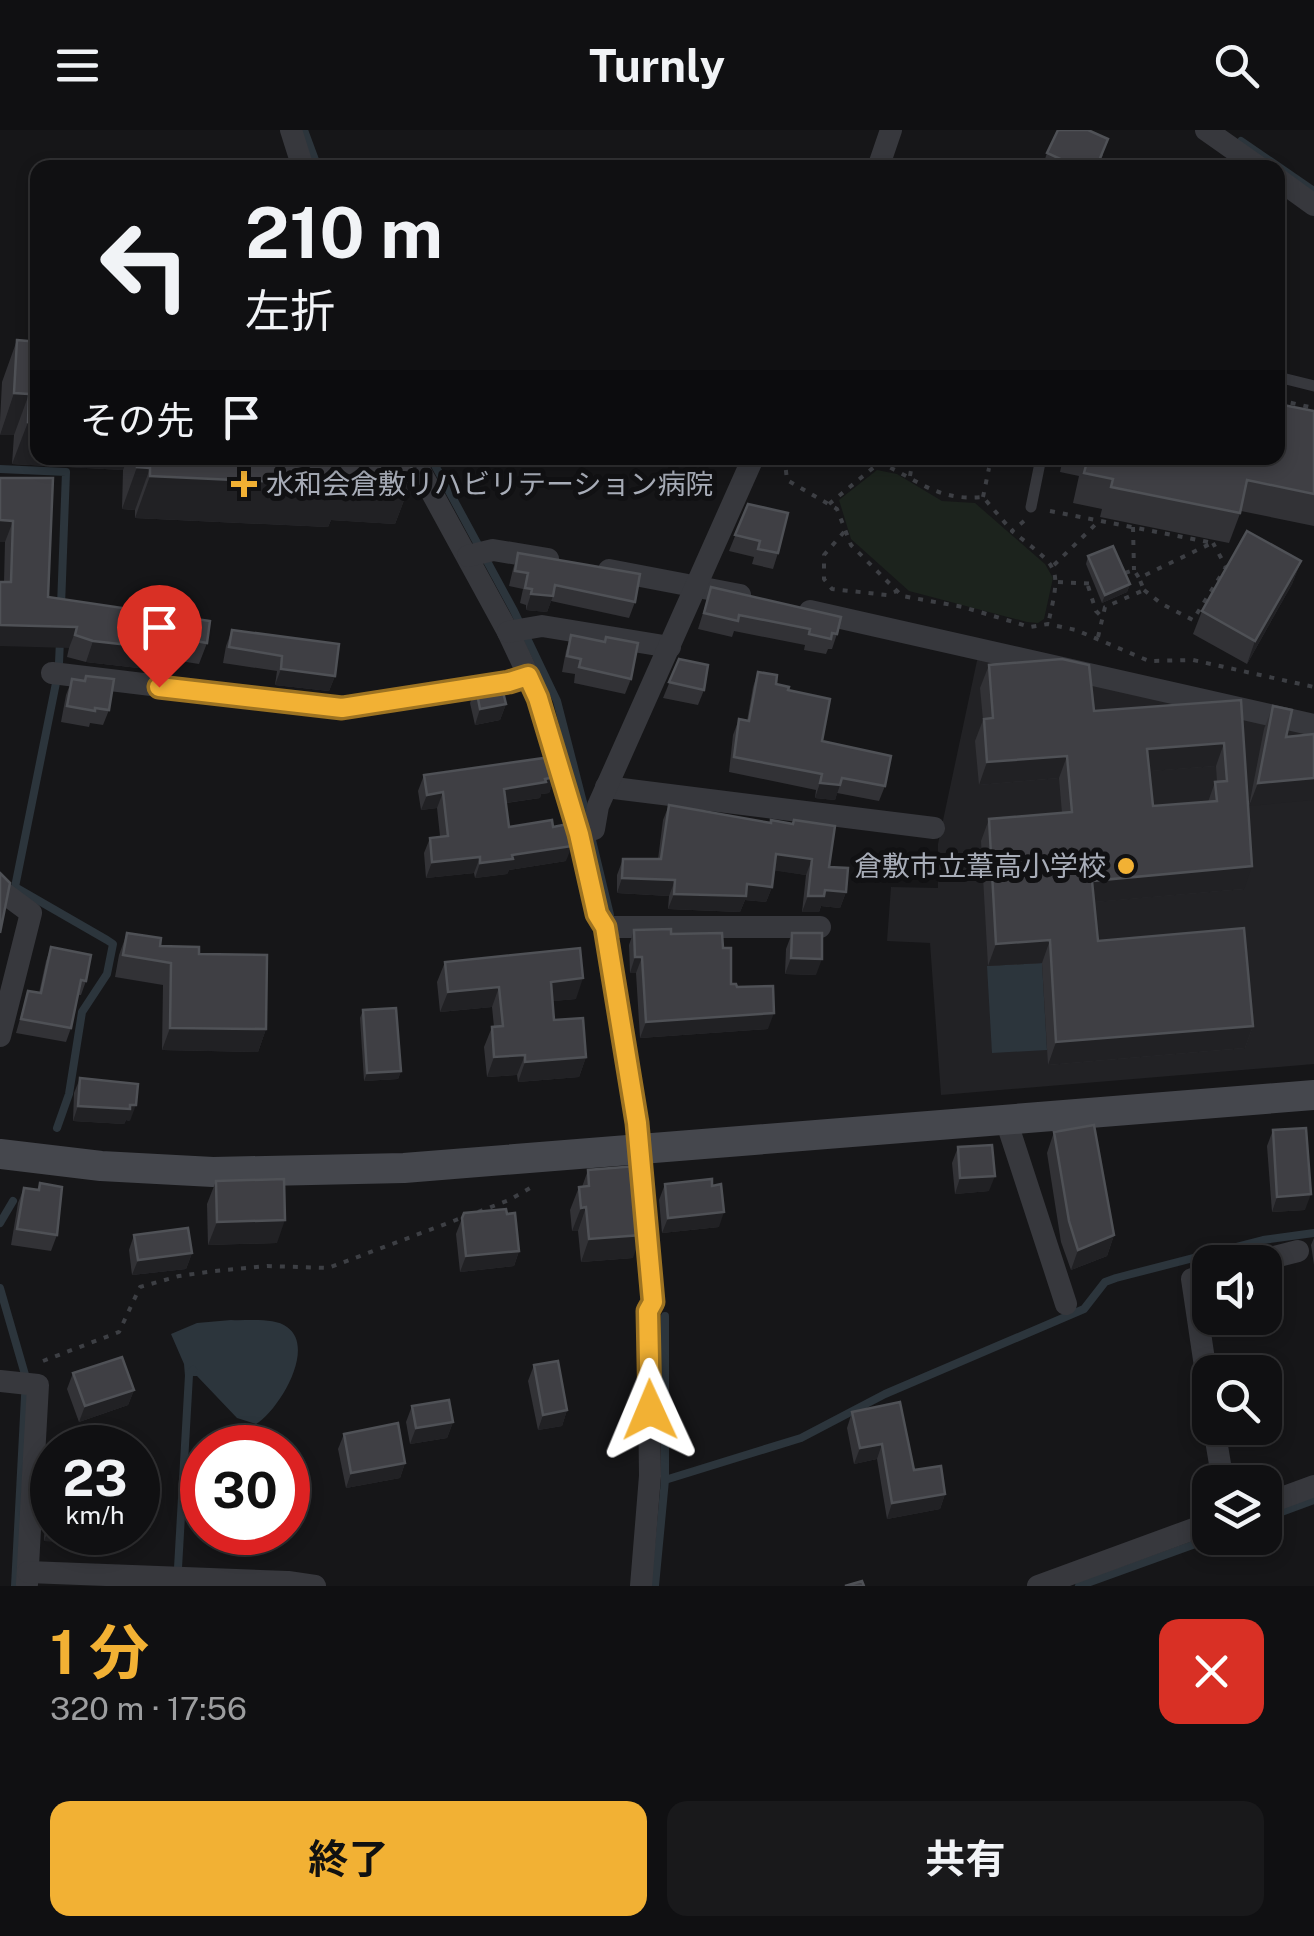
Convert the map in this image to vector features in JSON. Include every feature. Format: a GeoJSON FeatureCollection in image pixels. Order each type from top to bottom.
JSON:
{"type":"FeatureCollection","features":[{"type":"Feature","properties":{"kind":"street"},"geometry":{"type":"LineString","coordinates":[[291,130],[300,160]]}},
{"type":"Feature","properties":{"kind":"street"},"geometry":{"type":"LineString","coordinates":[[881,160],[892,130]]}},
{"type":"Feature","properties":{"kind":"street"},"geometry":{"type":"LineString","coordinates":[[1210,131],[1249,160]]}},
{"type":"Feature","properties":{"kind":"street"},"geometry":{"type":"LineString","coordinates":[[1285,185],[1314,205]]}},
{"type":"Feature","properties":{"kind":"street"},"geometry":{"type":"LineString","coordinates":[[419,465],[478,554],[518,630],[528,676],[586,832],[597,914],[605,927],[639,1147],[653,1302],[648,1311],[650,1495],[641,1586]]}},
{"type":"Feature","properties":{"kind":"street"},"geometry":{"type":"LineString","coordinates":[[586,832],[750,465]]}},
{"type":"Feature","properties":{"kind":"street"},"geometry":{"type":"LineString","coordinates":[[478,554],[577,564],[756,599]]}},
{"type":"Feature","properties":{"kind":"street"},"geometry":{"type":"LineString","coordinates":[[795,608],[1314,725]]}},
{"type":"Feature","properties":{"kind":"street"},"geometry":{"type":"LineString","coordinates":[[518,630],[542,626],[670,647]]}},
{"type":"Feature","properties":{"kind":"street"},"geometry":{"type":"LineString","coordinates":[[52,673],[342,708],[528,676]]}},
{"type":"Feature","properties":{"kind":"street"},"geometry":{"type":"LineString","coordinates":[[606,787],[934,828]]}},
{"type":"Feature","properties":{"kind":"street"},"geometry":{"type":"LineString","coordinates":[[0,890],[31,913],[0,1036]]}},
{"type":"Feature","properties":{"kind":"street"},"geometry":{"type":"LineString","coordinates":[[605,927],[820,927]]}},
{"type":"Feature","properties":{"kind":"street"},"geometry":{"type":"LineString","coordinates":[[0,1154],[101,1166],[213,1172],[404,1168],[1314,1095]]}},
{"type":"Feature","properties":{"kind":"street"},"geometry":{"type":"LineString","coordinates":[[1006,1120],[1066,1304]]}},
{"type":"Feature","properties":{"kind":"street"},"geometry":{"type":"LineString","coordinates":[[1282,1256],[1298,1252]]}},
{"type":"Feature","properties":{"kind":"street"},"geometry":{"type":"LineString","coordinates":[[23,1384],[27,1579],[288,1582],[315,1586]]}},
{"type":"Feature","properties":{"kind":"street"},"geometry":{"type":"LineString","coordinates":[[1282,1498],[1314,1486]]}},
{"type":"Feature","properties":{"kind":"street"},"geometry":{"type":"LineString","coordinates":[[1038,1586],[1192,1530]]}},
{"type":"Feature","properties":{"kind":"lane"},"geometry":{"type":"LineString","coordinates":[[1285,380],[1314,386]]}},
{"type":"Feature","properties":{"kind":"lane"},"geometry":{"type":"LineString","coordinates":[[1032,507],[1040,465]]}},
{"type":"Feature","properties":{"kind":"path"},"geometry":{"type":"LineString","coordinates":[[1285,402],[1314,408]]}},
{"type":"Feature","properties":{"kind":"path"},"geometry":{"type":"LineString","coordinates":[[786,465],[788,480],[829,504],[842,518],[844,532],[860,554],[902,596],[963,607],[1030,627],[1048,624],[1098,637],[1150,661],[1193,660],[1314,687]]}},
{"type":"Feature","properties":{"kind":"path"},"geometry":{"type":"LineString","coordinates":[[829,504],[881,465]]}},
{"type":"Feature","properties":{"kind":"path"},"geometry":{"type":"LineString","coordinates":[[884,465],[946,497],[983,497]]}},
{"type":"Feature","properties":{"kind":"path"},"geometry":{"type":"LineString","coordinates":[[910,476],[912,465]]}},
{"type":"Feature","properties":{"kind":"path"},"geometry":{"type":"LineString","coordinates":[[983,497],[989,468]]}},
{"type":"Feature","properties":{"kind":"path"},"geometry":{"type":"LineString","coordinates":[[983,497],[1012,532],[1054,565],[1058,582],[1048,624]]}},
{"type":"Feature","properties":{"kind":"path"},"geometry":{"type":"LineString","coordinates":[[1012,532],[1029,516],[1032,507],[1213,543]]}},
{"type":"Feature","properties":{"kind":"path"},"geometry":{"type":"LineString","coordinates":[[1054,565],[1100,520]]}},
{"type":"Feature","properties":{"kind":"path"},"geometry":{"type":"LineString","coordinates":[[1133,527],[1134,570],[1144,590],[1194,620],[1226,567],[1213,543]]}},
{"type":"Feature","properties":{"kind":"path"},"geometry":{"type":"LineString","coordinates":[[844,532],[824,555],[824,580],[832,589],[887,595],[897,591]]}},
{"type":"Feature","properties":{"kind":"path"},"geometry":{"type":"LineString","coordinates":[[1139,578],[1213,543]]}},
{"type":"Feature","properties":{"kind":"path"},"geometry":{"type":"LineString","coordinates":[[1118,576],[1134,570]]}},
{"type":"Feature","properties":{"kind":"path"},"geometry":{"type":"LineString","coordinates":[[1058,582],[1088,586],[1106,580]]}},
{"type":"Feature","properties":{"kind":"path"},"geometry":{"type":"LineString","coordinates":[[1088,586],[1096,612],[1102,618]]}},
{"type":"Feature","properties":{"kind":"path"},"geometry":{"type":"LineString","coordinates":[[1098,637],[1105,607],[1144,590]]}},
{"type":"Feature","properties":{"kind":"path"},"geometry":{"type":"LineString","coordinates":[[23,1384],[36,1364],[118,1332],[140,1287],[215,1271],[266,1266],[328,1268],[510,1200],[542,1181]]}},
{"type":"Feature","properties":{"kind":"shaded area"},"geometry":{"type":"Polygon","coordinates":[[[877,470],[897,474],[942,501],[975,503],[1045,564],[1053,578],[1044,619],[1027,622],[909,591],[851,539],[839,500],[877,470]]]}},
{"type":"Feature","properties":{"kind":"shaded area","name":"倉敷市立葦高小学校"},"geometry":{"type":"Polygon","coordinates":[[[978,656],[1314,731],[1314,1064],[941,1095],[930,943],[887,941],[891,887],[938,888],[938,844],[978,656]]]}},
{"type":"Feature","properties":{"kind":"shaded area"},"geometry":{"type":"Polygon","coordinates":[[[1042,963],[1047,1050],[992,1053],[987,966],[1042,963]]]}},
{"type":"Feature","properties":{"kind":"shaded area"},"geometry":{"type":"Polygon","coordinates":[[[260,1320],[287,1327],[298,1349],[283,1393],[256,1424],[237,1418],[197,1376],[185,1376],[171,1334],[197,1323],[260,1320]]]}},
{"type":"Feature","properties":{"kind":"building"},"geometry":{"type":"Polygon","coordinates":[[[1058,130],[1088,130],[1108,139],[1099,160],[1062,160],[1047,153],[1058,130]]]}},
{"type":"Feature","properties":{"kind":"building"},"geometry":{"type":"Polygon","coordinates":[[[17,340],[30,341],[30,422],[29,394],[14,393],[17,340]]]}},
{"type":"Feature","properties":{"kind":"building"},"geometry":{"type":"Polygon","coordinates":[[[1285,405],[1314,411],[1314,494],[1247,480],[1240,513],[1111,487],[1113,479],[1084,473],[1086,465],[1285,465],[1285,405]]]}},
{"type":"Feature","properties":{"kind":"building"},"geometry":{"type":"Polygon","coordinates":[[[412,465],[410,482],[344,478],[344,485],[150,476],[150,468],[137,467],[412,465]]]}},
{"type":"Feature","properties":{"kind":"building"},"geometry":{"type":"Polygon","coordinates":[[[0,478],[53,478],[48,597],[210,621],[207,643],[167,636],[164,649],[93,641],[75,635],[77,627],[0,625],[0,582],[11,582],[13,521],[0,520],[0,478]]]}},
{"type":"Feature","properties":{"kind":"building"},"geometry":{"type":"Polygon","coordinates":[[[748,504],[788,513],[778,553],[758,549],[760,541],[735,535],[748,504]]]}},
{"type":"Feature","properties":{"kind":"building"},"geometry":{"type":"Polygon","coordinates":[[[1247,531],[1301,561],[1255,641],[1202,611],[1247,531]]]}},
{"type":"Feature","properties":{"kind":"building"},"geometry":{"type":"Polygon","coordinates":[[[1113,546],[1130,584],[1105,595],[1088,556],[1113,546]]]}},
{"type":"Feature","properties":{"kind":"building"},"geometry":{"type":"Polygon","coordinates":[[[518,553],[640,574],[635,602],[555,585],[553,596],[531,594],[532,589],[525,588],[528,573],[515,571],[518,553]]]}},
{"type":"Feature","properties":{"kind":"building"},"geometry":{"type":"Polygon","coordinates":[[[711,587],[841,617],[837,634],[832,633],[831,639],[809,634],[810,629],[739,615],[738,621],[704,613],[711,587]]]}},
{"type":"Feature","properties":{"kind":"building"},"geometry":{"type":"Polygon","coordinates":[[[232,630],[339,644],[335,676],[281,669],[282,656],[229,647],[232,630]]]}},
{"type":"Feature","properties":{"kind":"building"},"geometry":{"type":"Polygon","coordinates":[[[571,635],[638,643],[631,679],[579,667],[581,659],[567,656],[571,635]]]}},
{"type":"Feature","properties":{"kind":"building"},"geometry":{"type":"Polygon","coordinates":[[[679,659],[708,665],[704,690],[669,682],[679,659]]]}},
{"type":"Feature","properties":{"kind":"building"},"geometry":{"type":"Polygon","coordinates":[[[1062,659],[1089,665],[1094,711],[1241,700],[1252,866],[1092,881],[1098,941],[1244,928],[1253,1026],[1056,1042],[1050,940],[996,944],[989,819],[1072,812],[1067,756],[987,762],[984,719],[993,718],[989,665],[1062,659]],[[1224,743],[1147,749],[1153,806],[1217,801],[1215,782],[1227,781],[1224,743]]]}},
{"type":"Feature","properties":{"kind":"building"},"geometry":{"type":"Polygon","coordinates":[[[758,672],[777,675],[776,684],[789,687],[788,690],[830,699],[822,741],[891,756],[885,786],[842,778],[840,785],[820,783],[822,774],[734,757],[739,719],[749,721],[758,672]]]}},
{"type":"Feature","properties":{"kind":"building"},"geometry":{"type":"Polygon","coordinates":[[[86,676],[114,679],[109,710],[67,706],[72,679],[85,681],[86,676]]]}},
{"type":"Feature","properties":{"kind":"building"},"geometry":{"type":"Polygon","coordinates":[[[501,684],[506,704],[480,709],[476,688],[501,684]]]}},
{"type":"Feature","properties":{"kind":"building"},"geometry":{"type":"Polygon","coordinates":[[[1273,706],[1292,710],[1286,737],[1314,734],[1314,778],[1258,783],[1273,706]]]}},
{"type":"Feature","properties":{"kind":"building"},"geometry":{"type":"Polygon","coordinates":[[[551,757],[555,777],[504,789],[509,827],[552,820],[553,827],[568,824],[572,846],[480,863],[480,857],[432,862],[430,838],[448,836],[443,792],[427,795],[424,775],[551,757]]]}},
{"type":"Feature","properties":{"kind":"building"},"geometry":{"type":"Polygon","coordinates":[[[669,805],[771,823],[793,824],[794,820],[835,826],[829,867],[848,868],[846,892],[825,890],[824,896],[808,896],[812,859],[776,854],[772,887],[747,884],[746,896],[674,894],[675,880],[622,878],[623,859],[661,859],[669,805]]]}},
{"type":"Feature","properties":{"kind":"building"},"geometry":{"type":"Polygon","coordinates":[[[0,873],[10,883],[0,933],[0,873]]]}},
{"type":"Feature","properties":{"kind":"building"},"geometry":{"type":"Polygon","coordinates":[[[671,929],[671,934],[722,933],[723,948],[731,948],[731,984],[773,986],[774,1013],[646,1022],[642,957],[635,957],[634,930],[671,929]]]}},
{"type":"Feature","properties":{"kind":"building"},"geometry":{"type":"Polygon","coordinates":[[[127,933],[161,938],[160,946],[199,947],[199,954],[267,955],[266,1029],[170,1028],[171,963],[123,955],[127,933]]]}},
{"type":"Feature","properties":{"kind":"building"},"geometry":{"type":"Polygon","coordinates":[[[792,933],[822,933],[822,959],[791,958],[792,933]]]}},
{"type":"Feature","properties":{"kind":"building"},"geometry":{"type":"Polygon","coordinates":[[[51,947],[91,955],[86,981],[81,980],[71,1028],[21,1019],[28,991],[41,993],[51,947]]]}},
{"type":"Feature","properties":{"kind":"building"},"geometry":{"type":"Polygon","coordinates":[[[580,948],[583,978],[551,982],[554,1020],[583,1018],[586,1057],[525,1062],[525,1055],[494,1057],[492,1027],[503,1026],[499,987],[448,992],[445,962],[580,948]]]}},
{"type":"Feature","properties":{"kind":"building"},"geometry":{"type":"Polygon","coordinates":[[[396,1008],[401,1071],[367,1073],[363,1010],[396,1008]]]}},
{"type":"Feature","properties":{"kind":"building"},"geometry":{"type":"Polygon","coordinates":[[[80,1078],[138,1084],[136,1105],[130,1105],[130,1109],[78,1106],[80,1078]]]}},
{"type":"Feature","properties":{"kind":"building"},"geometry":{"type":"Polygon","coordinates":[[[1094,1125],[1114,1235],[1078,1250],[1069,1221],[1054,1132],[1094,1125]]]}},
{"type":"Feature","properties":{"kind":"building"},"geometry":{"type":"Polygon","coordinates":[[[1306,1128],[1311,1194],[1277,1197],[1273,1130],[1306,1128]]]}},
{"type":"Feature","properties":{"kind":"building"},"geometry":{"type":"Polygon","coordinates":[[[992,1145],[995,1176],[960,1178],[958,1147],[992,1145]]]}},
{"type":"Feature","properties":{"kind":"building"},"geometry":{"type":"Polygon","coordinates":[[[636,1166],[641,1235],[589,1239],[586,1207],[581,1208],[579,1187],[589,1186],[588,1170],[636,1166]]]}},
{"type":"Feature","properties":{"kind":"building"},"geometry":{"type":"Polygon","coordinates":[[[284,1179],[285,1220],[217,1222],[216,1181],[284,1179]]]}},
{"type":"Feature","properties":{"kind":"building"},"geometry":{"type":"Polygon","coordinates":[[[712,1179],[712,1186],[721,1184],[724,1212],[668,1218],[665,1184],[712,1179]]]}},
{"type":"Feature","properties":{"kind":"building"},"geometry":{"type":"Polygon","coordinates":[[[40,1183],[62,1187],[57,1235],[17,1229],[24,1188],[39,1190],[40,1183]]]}},
{"type":"Feature","properties":{"kind":"building"},"geometry":{"type":"Polygon","coordinates":[[[506,1209],[507,1214],[515,1213],[519,1251],[466,1256],[464,1213],[506,1209]]]}},
{"type":"Feature","properties":{"kind":"building"},"geometry":{"type":"Polygon","coordinates":[[[188,1228],[192,1253],[138,1260],[134,1235],[188,1228]]]}},
{"type":"Feature","properties":{"kind":"building"},"geometry":{"type":"Polygon","coordinates":[[[122,1357],[134,1390],[85,1406],[73,1373],[122,1357]]]}},
{"type":"Feature","properties":{"kind":"building"},"geometry":{"type":"Polygon","coordinates":[[[558,1361],[567,1410],[543,1415],[534,1365],[558,1361]]]}},
{"type":"Feature","properties":{"kind":"building"},"geometry":{"type":"Polygon","coordinates":[[[449,1400],[453,1422],[416,1428],[412,1406],[449,1400]]]}},
{"type":"Feature","properties":{"kind":"building"},"geometry":{"type":"Polygon","coordinates":[[[900,1402],[914,1470],[941,1466],[945,1494],[892,1503],[882,1444],[860,1448],[852,1412],[900,1402]]]}},
{"type":"Feature","properties":{"kind":"building"},"geometry":{"type":"Polygon","coordinates":[[[398,1423],[405,1463],[351,1473],[344,1434],[398,1423]]]}},
{"type":"Feature","properties":{"kind":"waterway"},"geometry":{"type":"LineString","coordinates":[[304,130],[315,160]]}},
{"type":"Feature","properties":{"kind":"waterway"},"geometry":{"type":"LineString","coordinates":[[1241,141],[1269,160]]}},
{"type":"Feature","properties":{"kind":"waterway"},"geometry":{"type":"LineString","coordinates":[[1285,171],[1314,191]]}},
{"type":"Feature","properties":{"kind":"waterway"},"geometry":{"type":"LineString","coordinates":[[435,465],[514,611],[557,701],[587,818]]}},
{"type":"Feature","properties":{"kind":"waterway"},"geometry":{"type":"LineString","coordinates":[[0,469],[66,472],[61,606]]}},
{"type":"Feature","properties":{"kind":"waterway"},"geometry":{"type":"LineString","coordinates":[[59,663],[60,640]]}},
{"type":"Feature","properties":{"kind":"waterway"},"geometry":{"type":"LineString","coordinates":[[56,683],[15,887],[113,944],[107,974],[82,1012],[69,1094],[57,1128]]}},
{"type":"Feature","properties":{"kind":"waterway"},"geometry":{"type":"LineString","coordinates":[[590,832],[610,915]]}},
{"type":"Feature","properties":{"kind":"waterway"},"geometry":{"type":"LineString","coordinates":[[0,1223],[13,1201]]}},
{"type":"Feature","properties":{"kind":"waterway"},"geometry":{"type":"LineString","coordinates":[[665,1480],[801,1438],[885,1394],[1084,1309],[1105,1282],[1263,1240],[1314,1233]]}},
{"type":"Feature","properties":{"kind":"waterway"},"geometry":{"type":"LineString","coordinates":[[0,1288],[26,1378],[15,1586]]}},
{"type":"Feature","properties":{"kind":"waterway"},"geometry":{"type":"LineString","coordinates":[[655,1586],[665,1480],[665,1316]]}},
{"type":"Feature","properties":{"kind":"waterway"},"geometry":{"type":"LineString","coordinates":[[178,1568],[189,1375],[193,1370]]}},
{"type":"Feature","properties":{"kind":"waterway"},"geometry":{"type":"LineString","coordinates":[[1282,1512],[1314,1500]]}},
{"type":"Feature","properties":{"kind":"waterway"},"geometry":{"type":"LineString","coordinates":[[1079,1586],[1192,1545]]}},
{"type":"Feature","properties":{"kind":"place","name":"水和会倉敷リハビリテーション病院"},"geometry":{"type":"Point","coordinates":[244,484]}},
{"type":"Feature","properties":{"kind":"place","name":"倉敷市立葦高小学校"},"geometry":{"type":"Point","coordinates":[1126,866]}},
{"type":"Feature","properties":{"kind":"route"},"geometry":{"type":"LineString","coordinates":[[159,687],[342,708],[528,676],[579,834],[612,966],[643,1175],[653,1302],[648,1311],[650,1410]]}}]}
